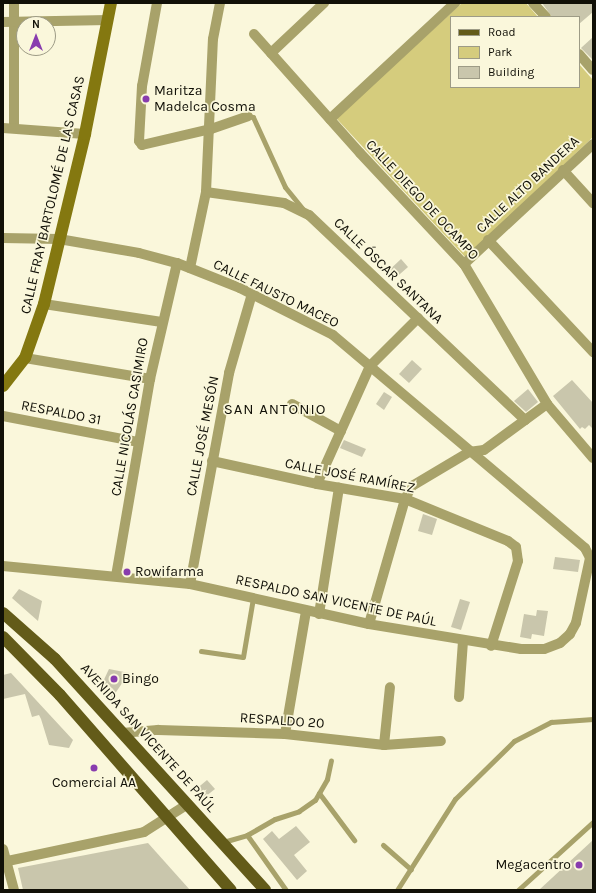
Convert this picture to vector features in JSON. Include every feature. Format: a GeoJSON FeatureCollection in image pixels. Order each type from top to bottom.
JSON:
{"type":"FeatureCollection","features":[{"type":"Feature","properties":{"kind":"main road","name":"CALLE FRAY BARTOLOMÉ DE LAS CASAS"},"geometry":{"type":"LineString","coordinates":[[3,386],[25,358],[44,304],[85,134],[111,3]]}},
{"type":"Feature","properties":{"kind":"main road","name":"AVENIDA SAN VICENTE DE PAÚL"},"geometry":{"type":"LineString","coordinates":[[3,613],[55,659],[265,890]]}},
{"type":"Feature","properties":{"kind":"main road"},"geometry":{"type":"LineString","coordinates":[[3,637],[60,695],[231,890]]}},
{"type":"Feature","properties":{"kind":"street"},"geometry":{"type":"LineString","coordinates":[[14,3],[14,128]]}},
{"type":"Feature","properties":{"kind":"street"},"geometry":{"type":"LineString","coordinates":[[157,3],[142,86],[139,141],[146,146],[211,129],[248,116]]}},
{"type":"Feature","properties":{"kind":"street"},"geometry":{"type":"LineString","coordinates":[[190,268],[199,236],[206,192],[211,129],[212,39],[220,3]]}},
{"type":"Feature","properties":{"kind":"street"},"geometry":{"type":"LineString","coordinates":[[270,53],[324,3]]}},
{"type":"Feature","properties":{"kind":"street"},"geometry":{"type":"LineString","coordinates":[[330,119],[455,3]]}},
{"type":"Feature","properties":{"kind":"street"},"geometry":{"type":"LineString","coordinates":[[533,3],[545,16]]}},
{"type":"Feature","properties":{"kind":"street"},"geometry":{"type":"LineString","coordinates":[[3,22],[108,20]]}},
{"type":"Feature","properties":{"kind":"street","name":"CALLE DIEGO DE OCAMPO"},"geometry":{"type":"LineString","coordinates":[[254,34],[464,264],[547,404],[593,458]]}},
{"type":"Feature","properties":{"kind":"street"},"geometry":{"type":"LineString","coordinates":[[580,55],[593,70]]}},
{"type":"Feature","properties":{"kind":"street"},"geometry":{"type":"LineString","coordinates":[[3,128],[85,134]]}},
{"type":"Feature","properties":{"kind":"street","name":"CALLE ALTO BANDERA"},"geometry":{"type":"LineString","coordinates":[[464,264],[563,170],[593,144]]}},
{"type":"Feature","properties":{"kind":"street"},"geometry":{"type":"LineString","coordinates":[[563,170],[593,203]]}},
{"type":"Feature","properties":{"kind":"street","name":"CALLE ÓSCAR SANTANA"},"geometry":{"type":"LineString","coordinates":[[206,192],[284,203],[309,215],[525,420]]}},
{"type":"Feature","properties":{"kind":"street","name":"CALLE FAUSTO MACEO"},"geometry":{"type":"LineString","coordinates":[[3,238],[60,239],[139,253],[177,263],[252,294],[333,335],[469,452],[585,548]]}},
{"type":"Feature","properties":{"kind":"street"},"geometry":{"type":"LineString","coordinates":[[488,240],[593,352]]}},
{"type":"Feature","properties":{"kind":"street","name":"CALLE NICOLÁS CASIMIRO"},"geometry":{"type":"LineString","coordinates":[[116,576],[150,379],[162,322],[177,263]]}},
{"type":"Feature","properties":{"kind":"street","name":"CALLE JOSÉ MESÓN"},"geometry":{"type":"LineString","coordinates":[[190,584],[229,373],[252,294]]}},
{"type":"Feature","properties":{"kind":"street"},"geometry":{"type":"LineString","coordinates":[[44,304],[162,322]]}},
{"type":"Feature","properties":{"kind":"street"},"geometry":{"type":"LineString","coordinates":[[317,484],[370,366],[418,318]]}},
{"type":"Feature","properties":{"kind":"street"},"geometry":{"type":"LineString","coordinates":[[25,358],[150,379]]}},
{"type":"Feature","properties":{"kind":"street"},"geometry":{"type":"LineString","coordinates":[[292,404],[341,431]]}},
{"type":"Feature","properties":{"kind":"street"},"geometry":{"type":"LineString","coordinates":[[369,624],[405,499],[412,486],[469,452],[484,450],[547,404]]}},
{"type":"Feature","properties":{"kind":"street","name":"RESPALDO 31"},"geometry":{"type":"LineString","coordinates":[[3,416],[138,442]]}},
{"type":"Feature","properties":{"kind":"street","name":"CALLE JOSÉ RAMÍREZ"},"geometry":{"type":"LineString","coordinates":[[212,462],[317,484],[405,499],[493,533],[516,547],[518,561],[491,646]]}},
{"type":"Feature","properties":{"kind":"street"},"geometry":{"type":"LineString","coordinates":[[319,614],[339,488]]}},
{"type":"Feature","properties":{"kind":"street","name":"RESPALDO SAN VICENTE DE PAÚL"},"geometry":{"type":"LineString","coordinates":[[3,566],[190,584],[369,624],[491,646],[544,649],[560,643],[570,634],[576,623],[590,558],[585,548]]}},
{"type":"Feature","properties":{"kind":"street"},"geometry":{"type":"LineString","coordinates":[[285,734],[306,611]]}},
{"type":"Feature","properties":{"kind":"street"},"geometry":{"type":"LineString","coordinates":[[459,697],[463,641]]}},
{"type":"Feature","properties":{"kind":"street"},"geometry":{"type":"LineString","coordinates":[[384,745],[390,687]]}},
{"type":"Feature","properties":{"kind":"street","name":"RESPALDO 20"},"geometry":{"type":"LineString","coordinates":[[122,733],[158,730],[285,734],[384,745],[441,741]]}},
{"type":"Feature","properties":{"kind":"street"},"geometry":{"type":"LineString","coordinates":[[5,862],[144,832],[188,804]]}},
{"type":"Feature","properties":{"kind":"street"},"geometry":{"type":"LineString","coordinates":[[3,849],[5,862],[14,890]]}},
{"type":"Feature","properties":{"kind":"lane"},"geometry":{"type":"LineString","coordinates":[[248,116],[253,118],[285,187],[309,215]]}},
{"type":"Feature","properties":{"kind":"lane"},"geometry":{"type":"LineString","coordinates":[[201,651],[243,657],[253,598]]}},
{"type":"Feature","properties":{"kind":"lane"},"geometry":{"type":"LineString","coordinates":[[397,890],[455,799],[514,741],[551,722],[593,719]]}},
{"type":"Feature","properties":{"kind":"lane"},"geometry":{"type":"LineString","coordinates":[[222,842],[247,835],[275,819],[299,811],[315,800],[327,779],[331,760]]}},
{"type":"Feature","properties":{"kind":"lane"},"geometry":{"type":"LineString","coordinates":[[319,793],[354,840]]}},
{"type":"Feature","properties":{"kind":"lane"},"geometry":{"type":"LineString","coordinates":[[518,890],[593,822]]}},
{"type":"Feature","properties":{"kind":"lane"},"geometry":{"type":"LineString","coordinates":[[247,835],[286,890]]}},
{"type":"Feature","properties":{"kind":"lane"},"geometry":{"type":"LineString","coordinates":[[383,845],[411,869]]}},
{"type":"Feature","properties":{"kind":"green space"},"geometry":{"type":"Polygon","coordinates":[[[462,3],[526,3],[537,16],[450,16],[450,88],[580,88],[580,65],[593,80],[593,137],[466,258],[336,118],[462,3]]]}},
{"type":"Feature","properties":{"kind":"building"},"geometry":{"type":"Polygon","coordinates":[[[542,3],[593,3],[593,12],[580,23],[580,16],[551,16],[542,3]]]}},
{"type":"Feature","properties":{"kind":"building"},"geometry":{"type":"Polygon","coordinates":[[[593,37],[593,60],[581,48],[593,37]]]}},
{"type":"Feature","properties":{"kind":"building"},"geometry":{"type":"Polygon","coordinates":[[[401,259],[408,267],[392,281],[385,274],[401,259]]]}},
{"type":"Feature","properties":{"kind":"building"},"geometry":{"type":"Polygon","coordinates":[[[412,360],[422,369],[409,383],[399,374],[412,360]]]}},
{"type":"Feature","properties":{"kind":"building"},"geometry":{"type":"Polygon","coordinates":[[[572,380],[593,403],[593,429],[589,425],[585,429],[582,427],[580,429],[553,396],[572,380]]]}},
{"type":"Feature","properties":{"kind":"building"},"geometry":{"type":"Polygon","coordinates":[[[528,389],[538,402],[526,412],[514,401],[528,389]]]}},
{"type":"Feature","properties":{"kind":"building"},"geometry":{"type":"Polygon","coordinates":[[[384,392],[392,397],[384,410],[376,404],[384,392]]]}},
{"type":"Feature","properties":{"kind":"building"},"geometry":{"type":"Polygon","coordinates":[[[344,440],[366,449],[362,457],[340,448],[344,440]]]}},
{"type":"Feature","properties":{"kind":"building"},"geometry":{"type":"Polygon","coordinates":[[[423,514],[437,519],[432,535],[418,531],[423,514]]]}},
{"type":"Feature","properties":{"kind":"building"},"geometry":{"type":"Polygon","coordinates":[[[555,557],[580,560],[578,572],[553,569],[555,557]]]}},
{"type":"Feature","properties":{"kind":"building"},"geometry":{"type":"Polygon","coordinates":[[[19,589],[42,601],[38,621],[12,598],[19,589]]]}},
{"type":"Feature","properties":{"kind":"building"},"geometry":{"type":"Polygon","coordinates":[[[460,599],[470,602],[461,630],[451,627],[460,599]]]}},
{"type":"Feature","properties":{"kind":"building"},"geometry":{"type":"Polygon","coordinates":[[[537,610],[548,611],[544,636],[532,634],[531,639],[520,637],[524,614],[536,616],[537,610]]]}},
{"type":"Feature","properties":{"kind":"building","name":"Bingo"},"geometry":{"type":"Polygon","coordinates":[[[109,669],[129,673],[112,698],[101,686],[109,669]]]}},
{"type":"Feature","properties":{"kind":"building"},"geometry":{"type":"Polygon","coordinates":[[[11,673],[73,740],[69,748],[49,745],[41,719],[39,715],[32,717],[25,694],[3,699],[3,675],[11,673]]]}},
{"type":"Feature","properties":{"kind":"building"},"geometry":{"type":"Polygon","coordinates":[[[207,780],[215,789],[201,800],[194,791],[207,780]]]}},
{"type":"Feature","properties":{"kind":"building"},"geometry":{"type":"Polygon","coordinates":[[[296,826],[310,842],[294,855],[307,871],[297,880],[263,839],[272,831],[279,839],[296,826]]]}},
{"type":"Feature","properties":{"kind":"building","name":"Megacentro"},"geometry":{"type":"Polygon","coordinates":[[[593,840],[593,890],[539,890],[593,840]]]}},
{"type":"Feature","properties":{"kind":"building"},"geometry":{"type":"Polygon","coordinates":[[[148,843],[190,890],[23,890],[18,868],[148,843]]]}},
{"type":"Feature","properties":{"kind":"place","name":"Maritza Madelca Cosma"},"geometry":{"type":"Point","coordinates":[146,99]}},
{"type":"Feature","properties":{"kind":"place","name":"Rowifarma"},"geometry":{"type":"Point","coordinates":[127,572]}},
{"type":"Feature","properties":{"kind":"place","name":"Bingo"},"geometry":{"type":"Point","coordinates":[114,679]}},
{"type":"Feature","properties":{"kind":"place","name":"Comercial AA"},"geometry":{"type":"Point","coordinates":[94,768]}},
{"type":"Feature","properties":{"kind":"place","name":"Megacentro"},"geometry":{"type":"Point","coordinates":[579,865]}},
{"type":"Feature","properties":{"kind":"district","name":"SAN ANTONIO"},"geometry":{"type":"Point","coordinates":[275,410]}}]}
